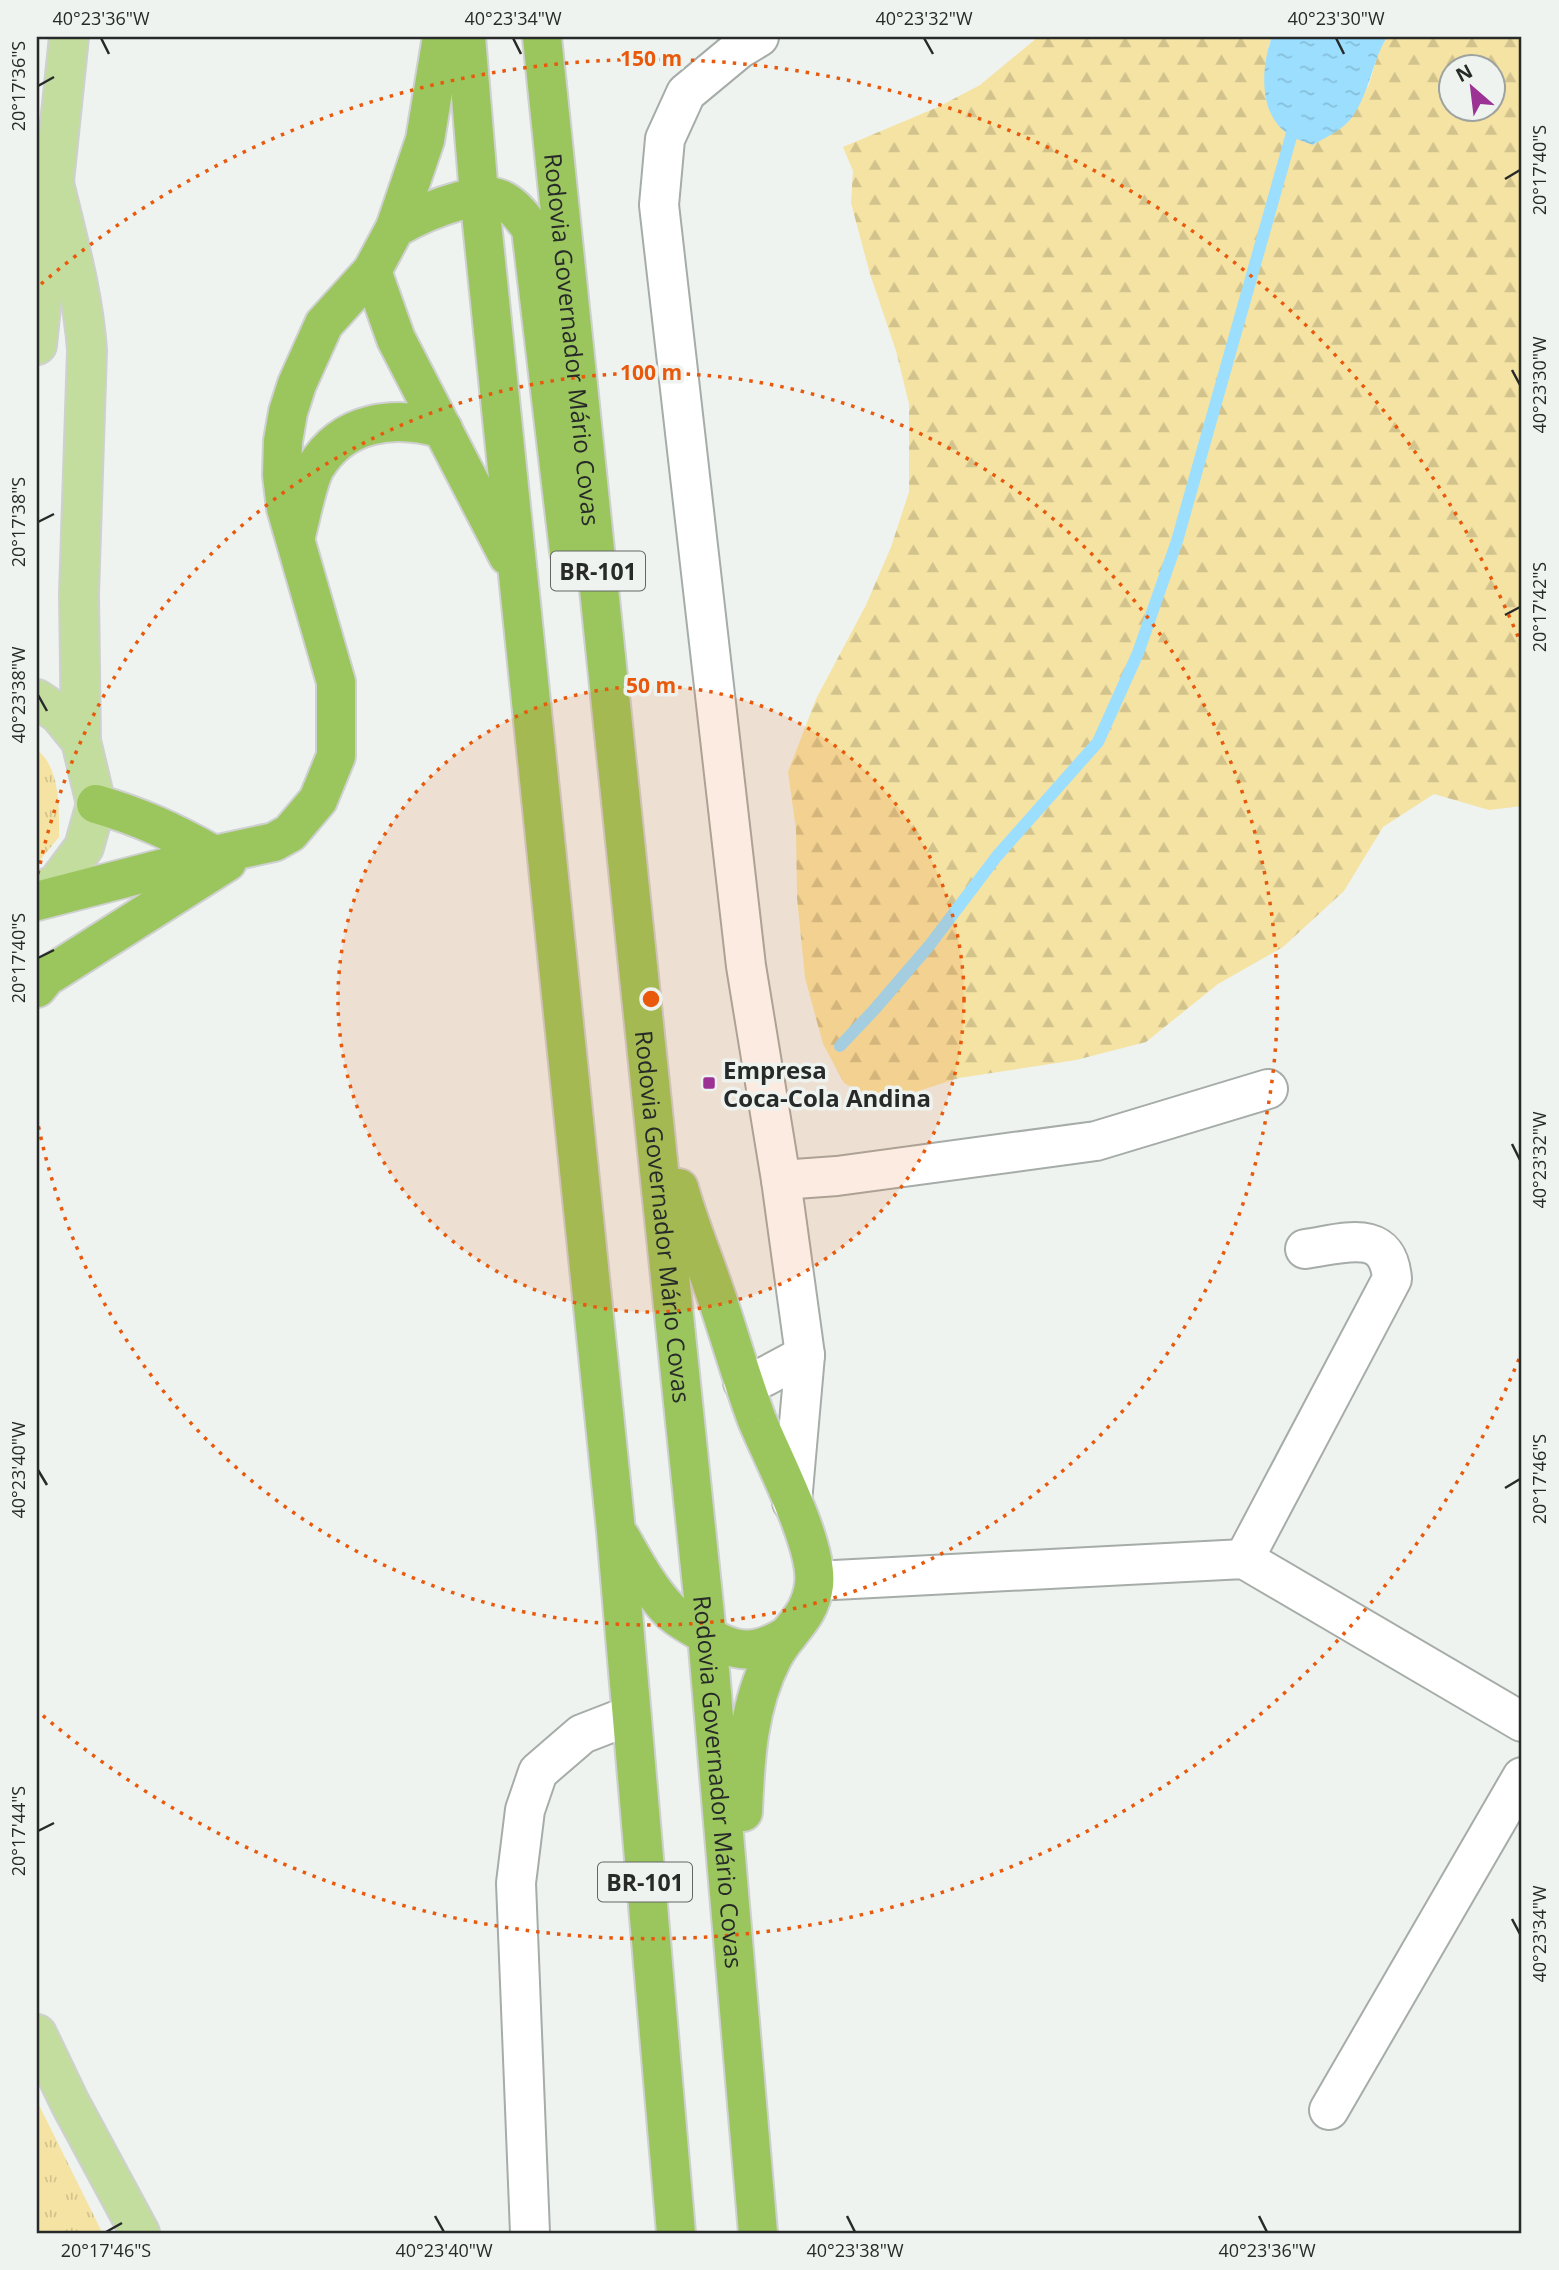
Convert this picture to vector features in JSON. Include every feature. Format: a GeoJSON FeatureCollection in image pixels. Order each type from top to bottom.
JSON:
{"type":"FeatureCollection","features":[{"type":"Feature","properties":{"kind":"highway"},"geometry":{"type":"LineString","coordinates":[[37,901],[274,842],[290,833],[318,800],[337,755],[336,682],[286,508],[282,475],[288,412],[297,384],[324,324],[372,271],[395,228],[425,140],[442,37]]}},
{"type":"Feature","properties":{"kind":"highway","name":"BR-101"},"geometry":{"type":"LineString","coordinates":[[466,37],[479,194],[616,1531],[676,2233]]}},
{"type":"Feature","properties":{"kind":"highway","name":"Rodovia Governador Mário Covas"},"geometry":{"type":"LineString","coordinates":[[542,37],[652,1080],[707,1635],[758,2233]]}},
{"type":"Feature","properties":{"kind":"highway"},"geometry":{"type":"LineString","coordinates":[[395,228],[436,208],[479,194],[496,197],[512,205],[531,229],[586,686],[615,744]]}},
{"type":"Feature","properties":{"kind":"highway"},"geometry":{"type":"LineString","coordinates":[[372,271],[396,339],[518,576]]}},
{"type":"Feature","properties":{"kind":"highway"},"geometry":{"type":"LineString","coordinates":[[295,541],[315,468],[338,442],[367,425],[398,420],[421,422],[443,429]]}},
{"type":"Feature","properties":{"kind":"highway"},"geometry":{"type":"LineString","coordinates":[[96,804],[232,851]]}},
{"type":"Feature","properties":{"kind":"highway"},"geometry":{"type":"LineString","coordinates":[[37,988],[46,978],[232,851]]}},
{"type":"Feature","properties":{"kind":"highway"},"geometry":{"type":"LineString","coordinates":[[652,1080],[686,1215],[713,1285],[743,1382],[807,1541],[815,1581],[810,1607],[774,1656],[764,1678],[750,1731],[745,1763],[737,1975]]}},
{"type":"Feature","properties":{"kind":"highway"},"geometry":{"type":"LineString","coordinates":[[616,1531],[649,1587],[670,1612],[722,1645],[739,1650],[756,1649],[773,1644],[788,1635]]}},
{"type":"Feature","properties":{"kind":"main road"},"geometry":{"type":"LineString","coordinates":[[37,345],[69,37]]}},
{"type":"Feature","properties":{"kind":"main road"},"geometry":{"type":"LineString","coordinates":[[37,895],[58,883],[84,847],[96,804],[81,741],[79,594],[86,350],[82,304],[54,183]]}},
{"type":"Feature","properties":{"kind":"main road"},"geometry":{"type":"LineString","coordinates":[[37,699],[59,714],[81,741]]}},
{"type":"Feature","properties":{"kind":"main road"},"geometry":{"type":"LineString","coordinates":[[37,2034],[70,2103],[140,2233]]}},
{"type":"Feature","properties":{"kind":"street"},"geometry":{"type":"LineString","coordinates":[[749,43],[686,93],[665,139],[659,205],[746,966],[781,1180],[805,1355],[792,1502]]}},
{"type":"Feature","properties":{"kind":"street"},"geometry":{"type":"LineString","coordinates":[[781,1180],[837,1176],[1096,1141],[1268,1090]]}},
{"type":"Feature","properties":{"kind":"street"},"geometry":{"type":"LineString","coordinates":[[1244,1559],[1392,1279],[1386,1254],[1375,1245],[1360,1241],[1305,1249]]}},
{"type":"Feature","properties":{"kind":"street"},"geometry":{"type":"LineString","coordinates":[[743,1382],[764,1377],[805,1355]]}},
{"type":"Feature","properties":{"kind":"street"},"geometry":{"type":"LineString","coordinates":[[815,1581],[1244,1559],[1522,1723]]}},
{"type":"Feature","properties":{"kind":"street"},"geometry":{"type":"LineString","coordinates":[[530,2233],[516,1882],[525,1810],[538,1772],[582,1734],[631,1715]]}},
{"type":"Feature","properties":{"kind":"street"},"geometry":{"type":"LineString","coordinates":[[1329,2110],[1522,1777]]}},
{"type":"Feature","properties":{"kind":"green space"},"geometry":{"type":"Polygon","coordinates":[[[1038,37],[1272,37],[1268,47],[1368,87],[1379,51],[1387,37],[1522,37],[1522,806],[1489,810],[1434,794],[1383,827],[1344,891],[1283,947],[1218,984],[1146,1042],[1076,1060],[959,1078],[906,1095],[871,1098],[844,1083],[823,1044],[805,978],[797,898],[796,830],[788,772],[816,699],[866,605],[891,547],[909,492],[909,404],[896,351],[870,274],[851,203],[853,171],[843,147],[938,107],[980,85],[1038,37]]]}},
{"type":"Feature","properties":{"kind":"green space"},"geometry":{"type":"Polygon","coordinates":[[[37,750],[51,767],[55,778],[59,837],[37,864],[37,750]]]}},
{"type":"Feature","properties":{"kind":"green space"},"geometry":{"type":"Polygon","coordinates":[[[37,2101],[98,2224],[102,2233],[37,2233],[37,2101]]]}},
{"type":"Feature","properties":{"kind":"water"},"geometry":{"type":"Polygon","coordinates":[[[1272,37],[1387,37],[1356,112],[1341,128],[1313,145],[1288,134],[1271,114],[1264,75],[1272,37]]]}},
{"type":"Feature","properties":{"kind":"waterway"},"geometry":{"type":"LineString","coordinates":[[840,1046],[929,946],[997,856],[1098,742],[1138,653],[1177,541],[1296,119]]}},
{"type":"Feature","properties":{"kind":"place","name":"Empresa Coca-Cola Andina"},"geometry":{"type":"Point","coordinates":[709,1083]}}]}
